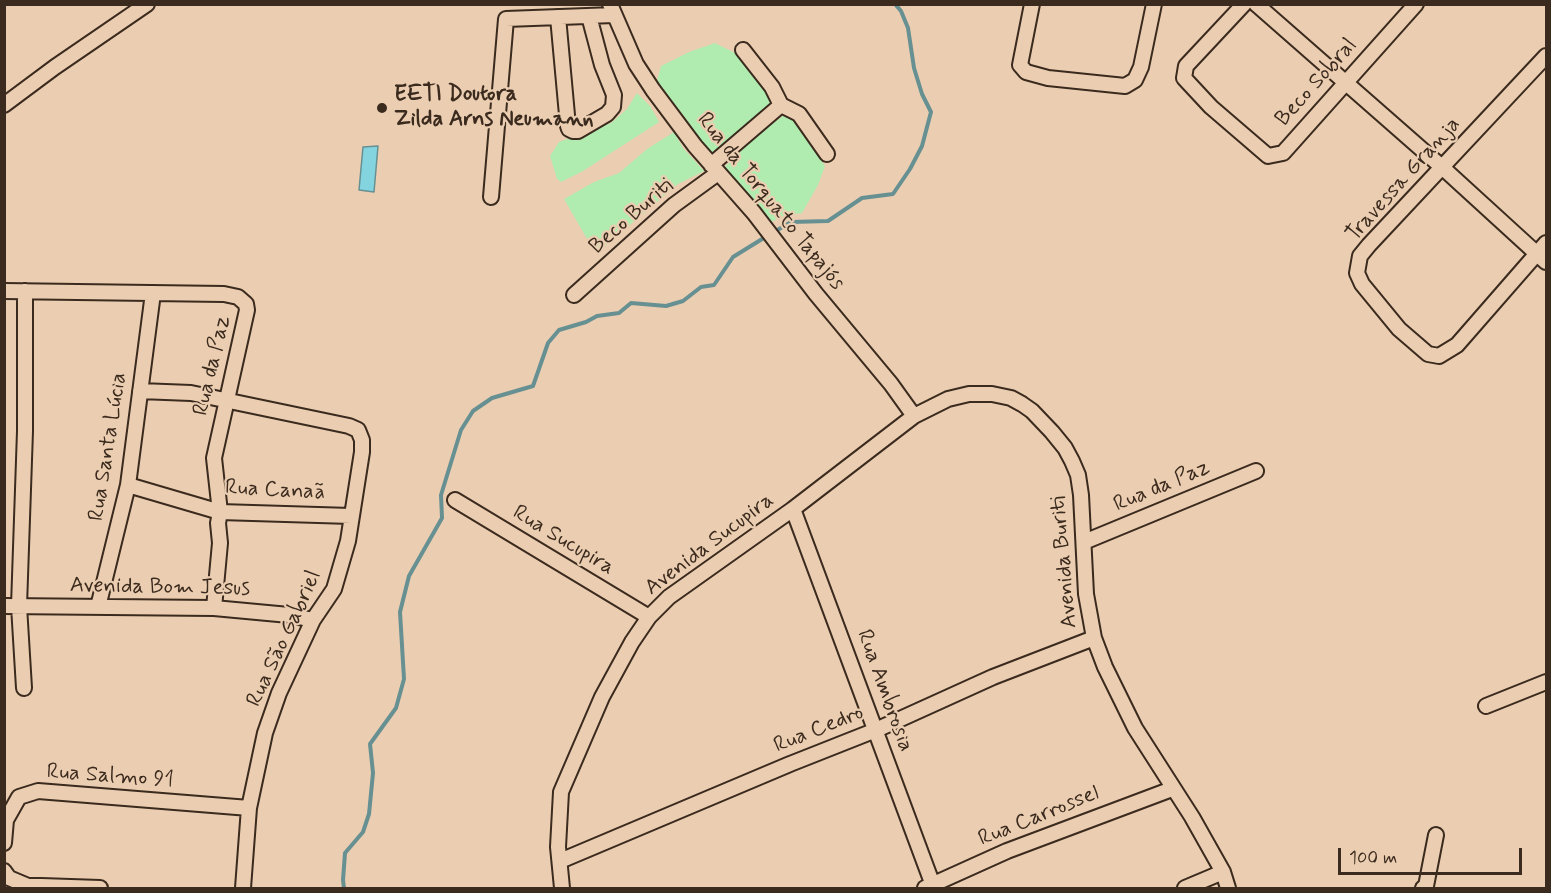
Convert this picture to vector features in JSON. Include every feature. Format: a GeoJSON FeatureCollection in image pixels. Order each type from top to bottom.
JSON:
{"type":"FeatureCollection","features":[{"type":"Feature","properties":{"kind":"street"},"geometry":{"type":"LineString","coordinates":[[4,105],[147,4]]}},
{"type":"Feature","properties":{"kind":"street"},"geometry":{"type":"LineString","coordinates":[[1032,4],[1020,65],[1026,72],[1047,78],[1125,86],[1135,80],[1141,67],[1154,5]]}},
{"type":"Feature","properties":{"kind":"street","name":"Beco Sobral"},"geometry":{"type":"LineString","coordinates":[[1244,4],[1186,66],[1184,78],[1211,107],[1269,156],[1283,153],[1416,4]]}},
{"type":"Feature","properties":{"kind":"street"},"geometry":{"type":"LineString","coordinates":[[1256,4],[1543,253]]}},
{"type":"Feature","properties":{"kind":"street"},"geometry":{"type":"LineString","coordinates":[[491,197],[506,19],[589,16],[612,10]]}},
{"type":"Feature","properties":{"kind":"street","name":"Rua da Torquato Tapajós"},"geometry":{"type":"LineString","coordinates":[[612,10],[636,64],[653,90],[891,384],[914,416]]}},
{"type":"Feature","properties":{"kind":"street"},"geometry":{"type":"LineString","coordinates":[[558,17],[568,126],[569,129],[578,131],[607,114],[613,107],[614,95],[602,65],[589,16]]}},
{"type":"Feature","properties":{"kind":"street"},"geometry":{"type":"LineString","coordinates":[[743,50],[772,87],[782,105],[799,114],[827,154]]}},
{"type":"Feature","properties":{"kind":"street","name":"Travessa Granja"},"geometry":{"type":"LineString","coordinates":[[1543,253],[1458,345],[1439,356],[1428,354],[1399,329],[1362,284],[1357,273],[1360,256],[1369,245],[1546,56]]}},
{"type":"Feature","properties":{"kind":"street","name":"Beco Buriti"},"geometry":{"type":"LineString","coordinates":[[574,295],[715,169],[782,105]]}},
{"type":"Feature","properties":{"kind":"street","name":"Rua da Paz"},"geometry":{"type":"LineString","coordinates":[[4,291],[232,295],[246,304],[247,310],[214,458],[220,512],[214,608]]}},
{"type":"Feature","properties":{"kind":"street"},"geometry":{"type":"LineString","coordinates":[[24,688],[12,606],[25,431],[25,291]]}},
{"type":"Feature","properties":{"kind":"street","name":"Rua Santa Lúcia"},"geometry":{"type":"LineString","coordinates":[[98,607],[128,485],[153,293]]}},
{"type":"Feature","properties":{"kind":"street"},"geometry":{"type":"LineString","coordinates":[[140,391],[191,393],[226,400]]}},
{"type":"Feature","properties":{"kind":"street","name":"Avenida Buriti"},"geometry":{"type":"LineString","coordinates":[[914,416],[948,399],[969,394],[992,394],[1011,398],[1032,411],[1065,448],[1078,475],[1086,594],[1094,638],[1105,667],[1135,728],[1192,818],[1223,872],[1228,888]]}},
{"type":"Feature","properties":{"kind":"street","name":"Rua São Gabriel"},"geometry":{"type":"LineString","coordinates":[[226,400],[349,426],[358,430],[362,440],[348,541],[334,589],[313,620],[279,693],[265,733],[249,808],[243,888]]}},
{"type":"Feature","properties":{"kind":"street","name":"Avenida Sucupira"},"geometry":{"type":"LineString","coordinates":[[562,888],[558,834],[561,792],[602,697],[632,642],[649,617],[669,597],[793,509],[914,416]]}},
{"type":"Feature","properties":{"kind":"street","name":"Rua da Paz"},"geometry":{"type":"LineString","coordinates":[[1084,542],[1256,471]]}},
{"type":"Feature","properties":{"kind":"street","name":"Rua Canaã"},"geometry":{"type":"LineString","coordinates":[[128,485],[220,512],[351,516]]}},
{"type":"Feature","properties":{"kind":"street","name":"Rua Sucupira"},"geometry":{"type":"LineString","coordinates":[[455,500],[649,617]]}},
{"type":"Feature","properties":{"kind":"street","name":"Rua Ambrosia"},"geometry":{"type":"LineString","coordinates":[[793,509],[876,730],[930,887]]}},
{"type":"Feature","properties":{"kind":"street","name":"Avenida Bom Jesus"},"geometry":{"type":"LineString","coordinates":[[12,606],[214,608],[289,615],[313,620]]}},
{"type":"Feature","properties":{"kind":"street","name":"Rua Cedro"},"geometry":{"type":"LineString","coordinates":[[560,861],[876,730],[993,677],[1094,638]]}},
{"type":"Feature","properties":{"kind":"street"},"geometry":{"type":"LineString","coordinates":[[1486,706],[1546,682]]}},
{"type":"Feature","properties":{"kind":"street","name":"Rua Carrossel"},"geometry":{"type":"LineString","coordinates":[[930,887],[1006,851],[1172,789]]}},
{"type":"Feature","properties":{"kind":"street","name":"Rua Salmo 91"},"geometry":{"type":"LineString","coordinates":[[4,843],[6,820],[19,797],[38,791],[249,808]]}},
{"type":"Feature","properties":{"kind":"street"},"geometry":{"type":"LineString","coordinates":[[1423,888],[1426,886],[1436,835]]}},
{"type":"Feature","properties":{"kind":"street"},"geometry":{"type":"LineString","coordinates":[[4,871],[9,878],[26,887],[100,888]]}},
{"type":"Feature","properties":{"kind":"street"},"geometry":{"type":"LineString","coordinates":[[1185,888],[1223,872]]}},
{"type":"Feature","properties":{"kind":"green space"},"geometry":{"type":"Polygon","coordinates":[[[715,43],[737,54],[753,70],[767,92],[770,105],[711,154],[681,112],[669,102],[657,81],[661,66],[689,52],[715,43]]]}},
{"type":"Feature","properties":{"kind":"green space"},"geometry":{"type":"Polygon","coordinates":[[[637,93],[650,106],[659,122],[583,171],[561,182],[557,179],[550,156],[559,142],[611,123],[627,109],[637,93]]]}},
{"type":"Feature","properties":{"kind":"green space"},"geometry":{"type":"Polygon","coordinates":[[[784,115],[792,119],[825,166],[818,185],[802,213],[784,216],[771,222],[724,167],[749,142],[784,115]]]}},
{"type":"Feature","properties":{"kind":"green space"},"geometry":{"type":"Polygon","coordinates":[[[674,132],[683,148],[704,171],[678,184],[600,250],[586,237],[564,199],[594,182],[619,173],[647,149],[674,132]]]}},
{"type":"Feature","properties":{"kind":"water"},"geometry":{"type":"Polygon","coordinates":[[[378,146],[374,192],[359,190],[363,147],[378,146]]]}},
{"type":"Feature","properties":{"kind":"waterway"},"geometry":{"type":"LineString","coordinates":[[774,232],[791,222],[828,221],[862,198],[893,194],[910,169],[922,146],[931,112],[922,94],[914,68],[908,28],[901,11],[895,4]]}},
{"type":"Feature","properties":{"kind":"waterway"},"geometry":{"type":"LineString","coordinates":[[344,888],[345,853],[363,832],[369,814],[373,773],[370,744],[396,708],[404,679],[400,612],[409,576],[442,518],[441,495],[461,430],[473,411],[492,398],[533,386],[548,343],[559,330],[586,322],[597,316],[619,313],[631,303],[666,306],[683,301],[701,287],[714,285],[733,257],[767,236]]}},
{"type":"Feature","properties":{"kind":"place","name":"EETI Doutora Zilda Arns Neumann"},"geometry":{"type":"Point","coordinates":[382,108]}}]}
